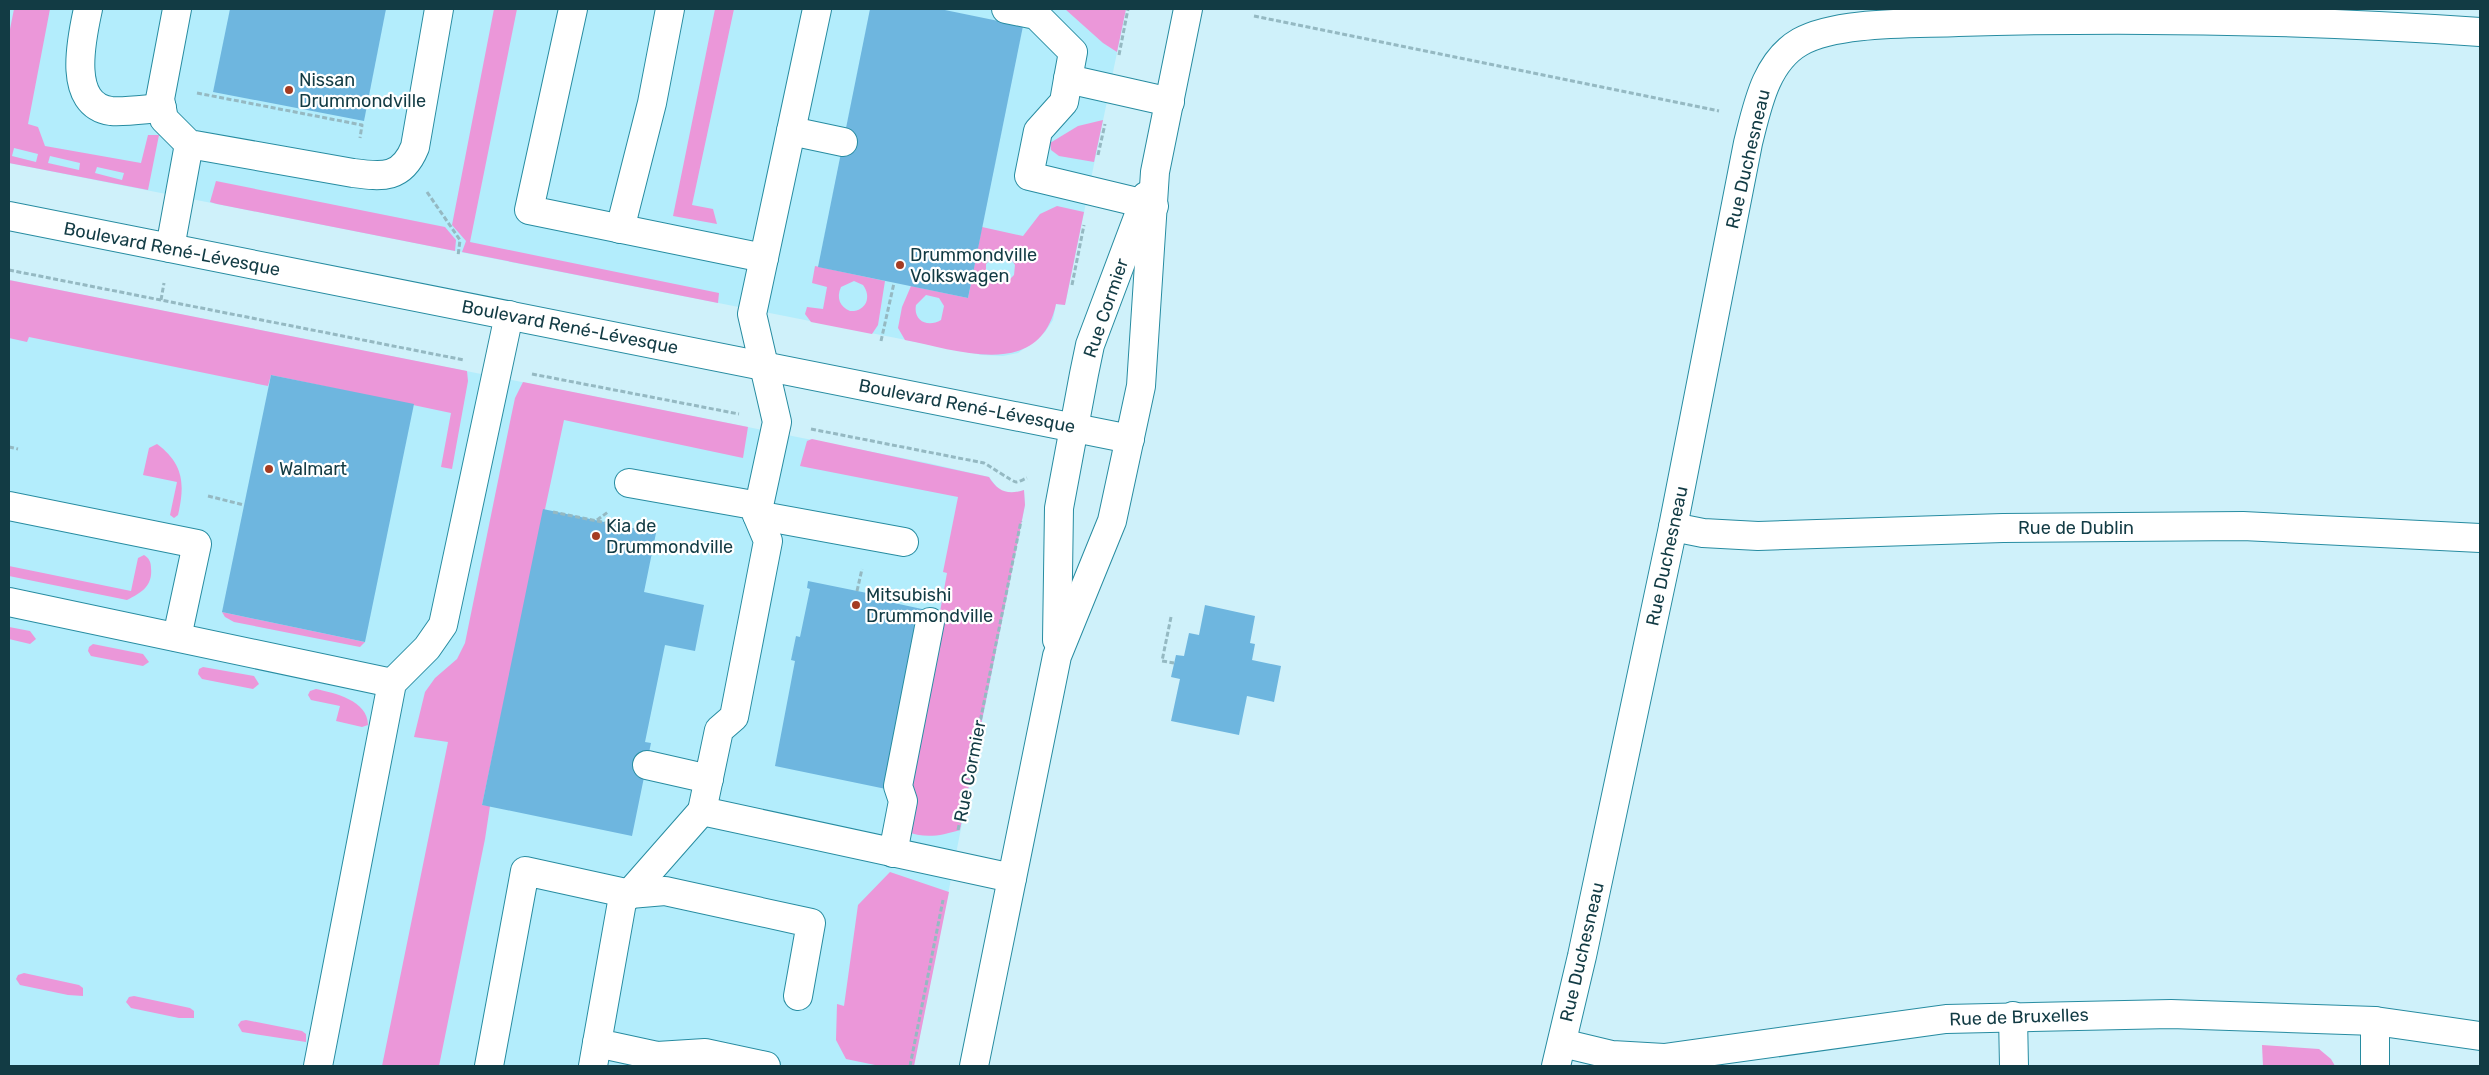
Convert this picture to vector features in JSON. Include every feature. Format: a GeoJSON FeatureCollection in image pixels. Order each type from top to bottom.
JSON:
{"type":"FeatureCollection","features":[{"type":"Feature","properties":{"kind":"street"},"geometry":{"type":"LineString","coordinates":[[88,9],[79,53],[82,79],[86,92],[94,103],[112,111],[162,108]]}},
{"type":"Feature","properties":{"kind":"street"},"geometry":{"type":"LineString","coordinates":[[177,9],[160,99],[164,119],[189,144],[353,173],[380,176],[391,174],[405,167],[415,147],[439,9]]}},
{"type":"Feature","properties":{"kind":"street"},"geometry":{"type":"LineString","coordinates":[[573,9],[529,210],[764,258]]}},
{"type":"Feature","properties":{"kind":"street"},"geometry":{"type":"LineString","coordinates":[[620,229],[652,103],[670,9]]}},
{"type":"Feature","properties":{"kind":"street"},"geometry":{"type":"LineString","coordinates":[[766,1066],[705,1053],[657,1056],[595,1055],[622,902],[702,811],[719,730],[734,717],[768,541],[758,510],[777,422],[752,314],[817,9]]}},
{"type":"Feature","properties":{"kind":"street"},"geometry":{"type":"LineString","coordinates":[[1006,9],[1036,15],[1074,52],[1064,102],[1038,131],[1029,176],[1149,205]]}},
{"type":"Feature","properties":{"kind":"street","name":"Rue Cormier"},"geometry":{"type":"LineString","coordinates":[[974,1066],[1057,656],[1112,520],[1141,386],[1149,205],[1188,9]]}},
{"type":"Feature","properties":{"kind":"street"},"geometry":{"type":"LineString","coordinates":[[2362,17],[2480,32]]}},
{"type":"Feature","properties":{"kind":"street","name":"Rue Duchesneau"},"geometry":{"type":"LineString","coordinates":[[1559,1055],[1673,527],[1748,143],[1759,98],[1766,81],[1788,51],[1811,37],[1827,32],[1902,24],[2362,17]]}},
{"type":"Feature","properties":{"kind":"street"},"geometry":{"type":"LineString","coordinates":[[1068,79],[1170,102]]}},
{"type":"Feature","properties":{"kind":"street"},"geometry":{"type":"LineString","coordinates":[[791,131],[843,142]]}},
{"type":"Feature","properties":{"kind":"street"},"geometry":{"type":"LineString","coordinates":[[170,248],[189,144]]}},
{"type":"Feature","properties":{"kind":"street","name":"Rue Cormier"},"geometry":{"type":"LineString","coordinates":[[1057,656],[1059,508],[1090,345],[1149,205]]}},
{"type":"Feature","properties":{"kind":"street","name":"Boulevard René-Lévesque"},"geometry":{"type":"LineString","coordinates":[[9,216],[1130,439]]}},
{"type":"Feature","properties":{"kind":"street"},"geometry":{"type":"LineString","coordinates":[[318,1066],[392,683],[427,648],[443,625],[509,315]]}},
{"type":"Feature","properties":{"kind":"street"},"geometry":{"type":"LineString","coordinates":[[629,483],[904,542]]}},
{"type":"Feature","properties":{"kind":"street"},"geometry":{"type":"LineString","coordinates":[[9,506],[197,544],[177,637]]}},
{"type":"Feature","properties":{"kind":"street","name":"Rue de Dublin"},"geometry":{"type":"LineString","coordinates":[[1673,527],[1702,533],[1758,536],[2002,528],[2243,526],[2480,538]]}},
{"type":"Feature","properties":{"kind":"street"},"geometry":{"type":"LineString","coordinates":[[9,602],[392,683]]}},
{"type":"Feature","properties":{"kind":"street"},"geometry":{"type":"LineString","coordinates":[[893,853],[903,801],[898,786],[930,622]]}},
{"type":"Feature","properties":{"kind":"street"},"geometry":{"type":"LineString","coordinates":[[646,765],[709,779]]}},
{"type":"Feature","properties":{"kind":"street"},"geometry":{"type":"LineString","coordinates":[[702,811],[1012,878]]}},
{"type":"Feature","properties":{"kind":"street"},"geometry":{"type":"LineString","coordinates":[[489,1066],[525,871],[630,894],[665,891],[811,923],[798,996]]}},
{"type":"Feature","properties":{"kind":"street","name":"Rue de Bruxelles"},"geometry":{"type":"LineString","coordinates":[[1559,1055],[1612,1055],[1664,1058],[1946,1019],[2013,1016],[2171,1014],[2375,1021],[2480,1036]]}},
{"type":"Feature","properties":{"kind":"street"},"geometry":{"type":"LineString","coordinates":[[2013,1016],[2014,1066]]}},
{"type":"Feature","properties":{"kind":"street"},"geometry":{"type":"LineString","coordinates":[[2375,1021],[2375,1066]]}},
{"type":"Feature","properties":{"kind":"path"},"geometry":{"type":"LineString","coordinates":[[1118,56],[1128,9]]}},
{"type":"Feature","properties":{"kind":"path"},"geometry":{"type":"LineString","coordinates":[[1254,16],[1724,112]]}},
{"type":"Feature","properties":{"kind":"path"},"geometry":{"type":"LineString","coordinates":[[211,95],[287,108],[362,125]]}},
{"type":"Feature","properties":{"kind":"path"},"geometry":{"type":"LineString","coordinates":[[1097,161],[1106,118]]}},
{"type":"Feature","properties":{"kind":"path"},"geometry":{"type":"LineString","coordinates":[[407,163],[460,240],[458,256]]}},
{"type":"Feature","properties":{"kind":"path"},"geometry":{"type":"LineString","coordinates":[[1071,290],[1085,220]]}},
{"type":"Feature","properties":{"kind":"path"},"geometry":{"type":"LineString","coordinates":[[9,270],[459,359]]}},
{"type":"Feature","properties":{"kind":"path"},"geometry":{"type":"LineString","coordinates":[[881,341],[894,283]]}},
{"type":"Feature","properties":{"kind":"path"},"geometry":{"type":"LineString","coordinates":[[535,375],[740,414]]}},
{"type":"Feature","properties":{"kind":"path"},"geometry":{"type":"LineString","coordinates":[[808,428],[984,463],[997,468],[1012,481],[1017,482],[1030,477],[1028,483]]}},
{"type":"Feature","properties":{"kind":"path"},"geometry":{"type":"LineString","coordinates":[[9,446],[18,448]]}},
{"type":"Feature","properties":{"kind":"path"},"geometry":{"type":"LineString","coordinates":[[208,496],[244,505]]}},
{"type":"Feature","properties":{"kind":"path"},"geometry":{"type":"LineString","coordinates":[[553,512],[656,533]]}},
{"type":"Feature","properties":{"kind":"path","name":"Rue Cormier"},"geometry":{"type":"LineString","coordinates":[[910,1066],[1021,517]]}},
{"type":"Feature","properties":{"kind":"path"},"geometry":{"type":"LineString","coordinates":[[1171,617],[1162,661],[1174,663]]}},
{"type":"Feature","properties":{"kind":"shaded area"},"geometry":{"type":"Polygon","coordinates":[[[9,9],[1126,9],[1065,305],[1056,304],[1053,320],[1045,332],[1033,342],[1018,353],[1003,356],[982,355],[9,163],[9,9]]]}},
{"type":"Feature","properties":{"kind":"shaded area"},"geometry":{"type":"Polygon","coordinates":[[[14,9],[50,9],[28,124],[38,127],[45,146],[141,163],[148,135],[159,135],[148,190],[9,163],[9,34],[14,9]],[[14,148],[12,156],[36,162],[38,154],[14,148]],[[50,156],[48,163],[79,170],[80,163],[50,156]],[[97,167],[95,173],[122,180],[124,173],[97,167]]]}},
{"type":"Feature","properties":{"kind":"shaded area"},"geometry":{"type":"Polygon","coordinates":[[[494,9],[517,9],[470,242],[719,293],[718,303],[462,252],[466,241],[452,225],[494,9]]]}},
{"type":"Feature","properties":{"kind":"shaded area"},"geometry":{"type":"Polygon","coordinates":[[[715,9],[734,9],[692,205],[713,209],[717,224],[673,216],[715,9]]]}},
{"type":"Feature","properties":{"kind":"shaded area"},"geometry":{"type":"Polygon","coordinates":[[[1065,9],[1126,9],[1117,52],[1103,43],[1065,9]]]}},
{"type":"Feature","properties":{"kind":"shaded area"},"geometry":{"type":"Polygon","coordinates":[[[1103,120],[1094,162],[1059,156],[1051,150],[1050,143],[1078,126],[1103,120]]]}},
{"type":"Feature","properties":{"kind":"shaded area"},"geometry":{"type":"Polygon","coordinates":[[[216,181],[445,227],[456,240],[455,251],[210,202],[216,181]]]}},
{"type":"Feature","properties":{"kind":"shaded area"},"geometry":{"type":"Polygon","coordinates":[[[1057,206],[1084,212],[1065,305],[1056,304],[1047,328],[1033,344],[1015,352],[994,355],[971,353],[905,340],[898,328],[902,307],[911,286],[968,298],[982,227],[1023,236],[1040,214],[1057,206]],[[996,254],[986,264],[986,273],[992,281],[1007,282],[1014,275],[1015,265],[1010,257],[996,254]],[[926,295],[916,305],[919,319],[927,323],[941,320],[944,306],[939,298],[926,295]]]}},
{"type":"Feature","properties":{"kind":"shaded area"},"geometry":{"type":"Polygon","coordinates":[[[815,266],[885,281],[878,325],[872,334],[811,322],[805,314],[807,307],[823,309],[827,287],[812,283],[815,266]],[[854,281],[841,287],[839,298],[841,305],[850,311],[856,311],[864,306],[867,294],[863,285],[854,281]]]}},
{"type":"Feature","properties":{"kind":"shaded area"},"geometry":{"type":"Polygon","coordinates":[[[9,280],[928,463],[989,477],[1000,491],[1013,493],[1024,490],[1025,505],[914,1066],[9,1066],[9,280]]]}},
{"type":"Feature","properties":{"kind":"shaded area"},"geometry":{"type":"Polygon","coordinates":[[[9,280],[467,371],[468,381],[452,469],[441,467],[451,413],[271,375],[268,386],[29,337],[27,342],[9,338],[9,280]]]}},
{"type":"Feature","properties":{"kind":"shaded area"},"geometry":{"type":"Polygon","coordinates":[[[523,382],[748,427],[743,458],[564,420],[482,805],[490,806],[485,839],[439,1066],[382,1066],[448,742],[414,737],[425,692],[435,678],[457,659],[465,643],[515,398],[523,382]]]}},
{"type":"Feature","properties":{"kind":"shaded area"},"geometry":{"type":"Polygon","coordinates":[[[812,439],[989,477],[996,486],[1008,492],[1024,490],[1025,505],[960,830],[932,836],[912,834],[905,831],[923,706],[947,573],[943,572],[958,497],[800,466],[807,441],[812,439]]]}},
{"type":"Feature","properties":{"kind":"shaded area"},"geometry":{"type":"Polygon","coordinates":[[[157,444],[173,459],[180,476],[182,485],[180,504],[178,515],[174,518],[170,515],[177,482],[143,475],[149,448],[157,444]]]}},
{"type":"Feature","properties":{"kind":"shaded area"},"geometry":{"type":"Polygon","coordinates":[[[144,555],[151,564],[150,580],[141,592],[127,600],[9,576],[9,566],[131,591],[138,558],[144,555]]]}},
{"type":"Feature","properties":{"kind":"shaded area"},"geometry":{"type":"Polygon","coordinates":[[[222,612],[365,642],[360,647],[234,622],[225,617],[222,612]]]}},
{"type":"Feature","properties":{"kind":"shaded area"},"geometry":{"type":"Polygon","coordinates":[[[9,627],[30,631],[36,639],[30,644],[9,639],[9,627]]]}},
{"type":"Feature","properties":{"kind":"shaded area"},"geometry":{"type":"Polygon","coordinates":[[[93,644],[143,654],[149,662],[143,666],[91,656],[88,651],[89,647],[93,644]]]}},
{"type":"Feature","properties":{"kind":"shaded area"},"geometry":{"type":"Polygon","coordinates":[[[203,667],[254,676],[259,684],[253,689],[202,679],[198,674],[199,669],[203,667]]]}},
{"type":"Feature","properties":{"kind":"shaded area"},"geometry":{"type":"Polygon","coordinates":[[[316,689],[349,699],[362,709],[367,716],[368,725],[362,727],[336,721],[340,706],[311,700],[308,695],[310,691],[316,689]]]}},
{"type":"Feature","properties":{"kind":"shaded area"},"geometry":{"type":"Polygon","coordinates":[[[890,872],[949,892],[914,1066],[880,1066],[846,1059],[836,1040],[837,1004],[844,1006],[858,905],[890,872]]]}},
{"type":"Feature","properties":{"kind":"shaded area"},"geometry":{"type":"Polygon","coordinates":[[[24,973],[79,985],[83,988],[83,996],[68,995],[20,985],[16,979],[18,975],[24,973]]]}},
{"type":"Feature","properties":{"kind":"shaded area"},"geometry":{"type":"Polygon","coordinates":[[[134,996],[190,1008],[194,1011],[194,1018],[179,1018],[131,1008],[126,1002],[129,997],[134,996]]]}},
{"type":"Feature","properties":{"kind":"shaded area"},"geometry":{"type":"Polygon","coordinates":[[[246,1020],[302,1031],[306,1034],[306,1042],[242,1032],[238,1025],[241,1021],[246,1020]]]}},
{"type":"Feature","properties":{"kind":"shaded area"},"geometry":{"type":"Polygon","coordinates":[[[2262,1045],[2319,1049],[2331,1059],[2335,1066],[2263,1066],[2262,1045]]]}},
{"type":"Feature","properties":{"kind":"building"},"geometry":{"type":"Polygon","coordinates":[[[230,9],[386,9],[364,121],[213,92],[230,9]]]}},
{"type":"Feature","properties":{"kind":"building"},"geometry":{"type":"Polygon","coordinates":[[[870,9],[940,9],[1023,26],[968,298],[818,267],[870,9]]]}},
{"type":"Feature","properties":{"kind":"building"},"geometry":{"type":"Polygon","coordinates":[[[271,375],[414,404],[365,642],[222,612],[271,375]]]}},
{"type":"Feature","properties":{"kind":"building"},"geometry":{"type":"Polygon","coordinates":[[[543,509],[656,533],[644,592],[704,605],[695,651],[665,645],[645,742],[651,743],[632,836],[482,805],[543,509]]]}},
{"type":"Feature","properties":{"kind":"building"},"geometry":{"type":"Polygon","coordinates":[[[808,581],[872,594],[871,598],[922,609],[886,789],[775,766],[795,661],[791,660],[796,636],[800,637],[810,589],[807,588],[808,581]]]}},
{"type":"Feature","properties":{"kind":"building"},"geometry":{"type":"Polygon","coordinates":[[[1205,605],[1255,616],[1250,643],[1255,644],[1252,660],[1281,666],[1274,702],[1247,696],[1239,735],[1171,721],[1180,679],[1171,677],[1176,655],[1184,656],[1189,633],[1199,635],[1205,605]]]}},
{"type":"Feature","properties":{"kind":"place","name":"Nissan Drummondville"},"geometry":{"type":"Point","coordinates":[289,90]}},
{"type":"Feature","properties":{"kind":"place","name":"Drummondville Volkswagen"},"geometry":{"type":"Point","coordinates":[900,265]}},
{"type":"Feature","properties":{"kind":"place","name":"Walmart"},"geometry":{"type":"Point","coordinates":[269,469]}},
{"type":"Feature","properties":{"kind":"place","name":"Kia de Drummondville"},"geometry":{"type":"Point","coordinates":[596,536]}},
{"type":"Feature","properties":{"kind":"place","name":"Mitsubishi Drummondville"},"geometry":{"type":"Point","coordinates":[856,605]}}]}
